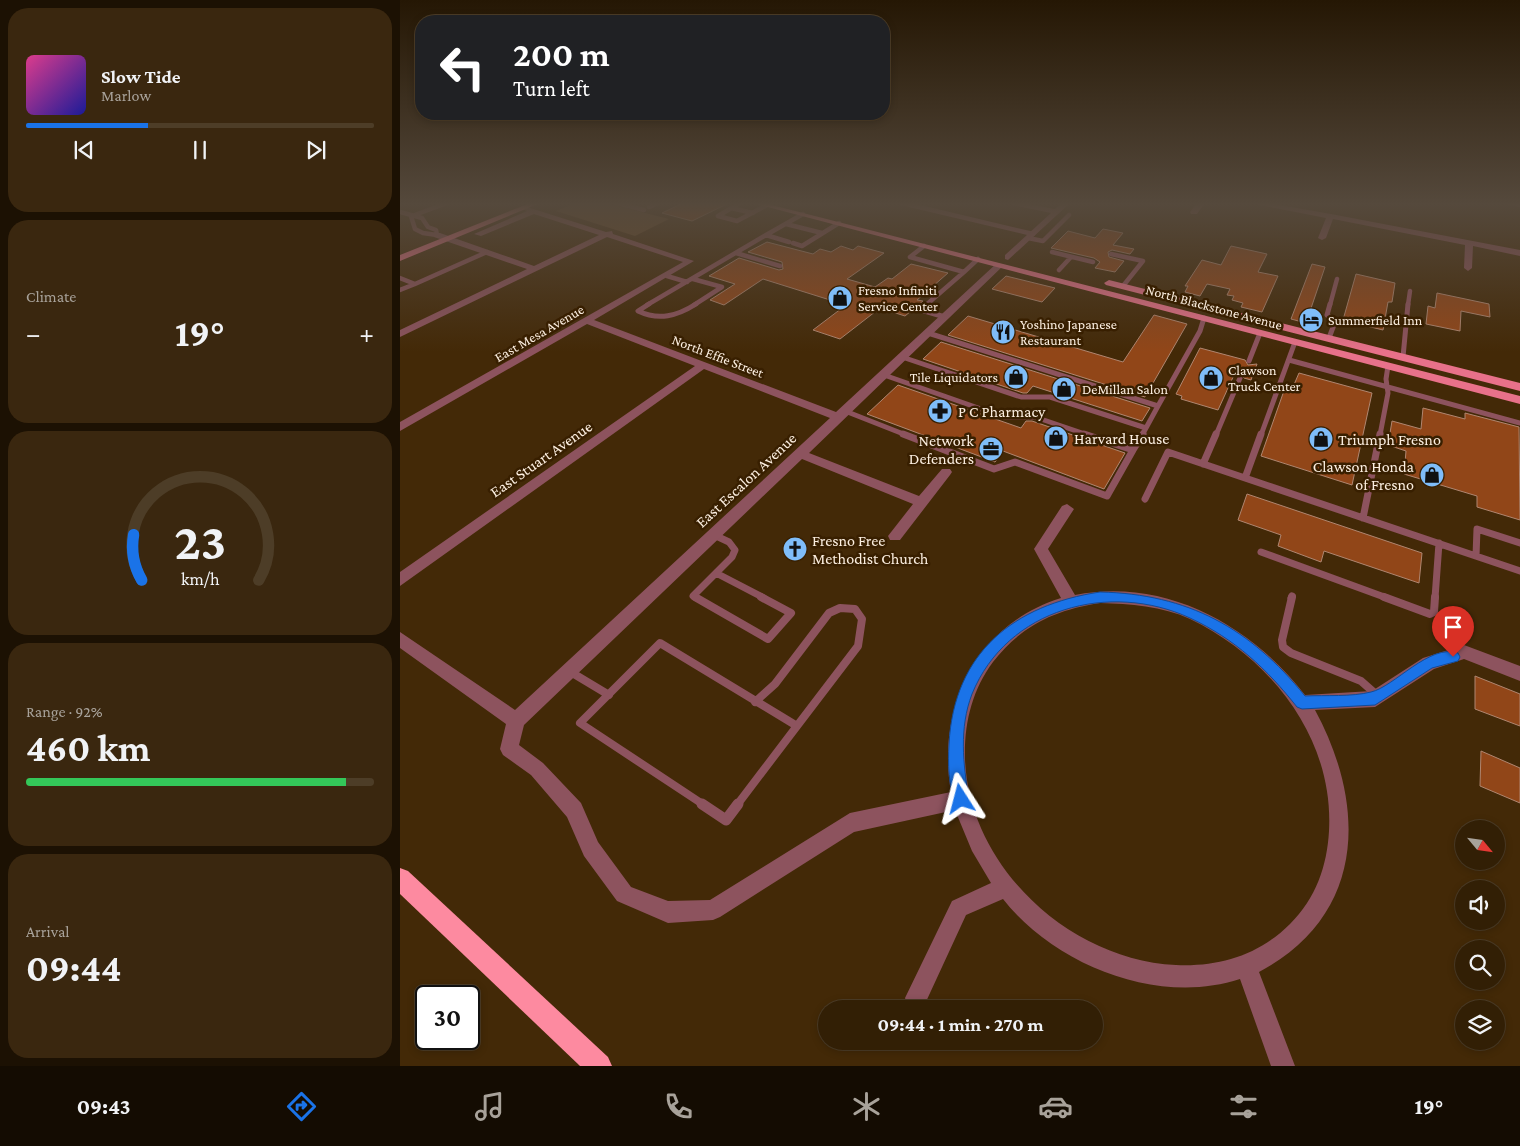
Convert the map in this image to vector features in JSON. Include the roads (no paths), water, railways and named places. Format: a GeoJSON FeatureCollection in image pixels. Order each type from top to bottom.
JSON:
{"type":"FeatureCollection","features":[{"type":"Feature","properties":{"kind":"highway"},"geometry":{"type":"LineString","coordinates":[[400,878],[599,1066]]}},
{"type":"Feature","properties":{"kind":"main road"},"geometry":{"type":"LineString","coordinates":[[400,258],[413,253]]}},
{"type":"Feature","properties":{"kind":"main road","name":"North Blackstone Avenue"},"geometry":{"type":"LineString","coordinates":[[952,253],[978,259],[1004,261],[1063,271]]}},
{"type":"Feature","properties":{"kind":"main road"},"geometry":{"type":"LineString","coordinates":[[970,253],[1004,261]]}},
{"type":"Feature","properties":{"kind":"main road","name":"North Blackstone Avenue"},"geometry":{"type":"LineString","coordinates":[[975,253],[1204,318],[1520,400]]}},
{"type":"Feature","properties":{"kind":"main road","name":"North Blackstone Avenue"},"geometry":{"type":"LineString","coordinates":[[1096,279],[1520,387]]}},
{"type":"Feature","properties":{"kind":"street"},"geometry":{"type":"LineString","coordinates":[[489,253],[535,269]]}},
{"type":"Feature","properties":{"kind":"street"},"geometry":{"type":"LineString","coordinates":[[400,334],[569,253]]}},
{"type":"Feature","properties":{"kind":"street","name":"East Mesa Avenue"},"geometry":{"type":"LineString","coordinates":[[400,427],[667,276],[690,261],[665,253]]}},
{"type":"Feature","properties":{"kind":"street","name":"East Escalon Avenue"},"geometry":{"type":"LineString","coordinates":[[516,721],[1013,253]]}},
{"type":"Feature","properties":{"kind":"street"},"geometry":{"type":"LineString","coordinates":[[1468,268],[1469,253]]}},
{"type":"Feature","properties":{"kind":"street","name":"North Effie Street"},"geometry":{"type":"LineString","coordinates":[[588,321],[702,366],[842,414]]}},
{"type":"Feature","properties":{"kind":"street","name":"East Stuart Avenue"},"geometry":{"type":"LineString","coordinates":[[400,580],[702,366]]}},
{"type":"Feature","properties":{"kind":"street"},"geometry":{"type":"LineString","coordinates":[[800,454],[921,502]]}},
{"type":"Feature","properties":{"kind":"street"},"geometry":{"type":"LineString","coordinates":[[895,536],[946,472]]}},
{"type":"Feature","properties":{"kind":"street"},"geometry":{"type":"LineString","coordinates":[[1067,509],[1041,549],[1071,602]]}},
{"type":"Feature","properties":{"kind":"street"},"geometry":{"type":"LineString","coordinates":[[1100,597],[1131,598],[1162,603],[1193,614],[1223,629],[1252,649],[1278,674],[1302,703],[1323,741],[1337,782],[1341,826],[1335,870],[1316,910],[1286,943],[1246,966],[1197,977],[1144,973],[1092,956],[1044,926],[1006,888],[978,844],[961,799],[956,761],[957,726],[965,695],[978,667],[996,644],[1019,625],[1044,611],[1071,602],[1100,597]]}},
{"type":"Feature","properties":{"kind":"street"},"geometry":{"type":"LineString","coordinates":[[400,640],[516,721],[509,749],[537,770],[574,810],[591,849],[624,894],[668,912],[713,910],[850,823],[961,799]]}},
{"type":"Feature","properties":{"kind":"street"},"geometry":{"type":"LineString","coordinates":[[1302,703],[1375,699],[1429,663],[1464,652],[1520,674]]}},
{"type":"Feature","properties":{"kind":"street"},"geometry":{"type":"LineString","coordinates":[[916,998],[960,908],[1006,888]]}},
{"type":"Feature","properties":{"kind":"street"},"geometry":{"type":"LineString","coordinates":[[1246,966],[1283,1066]]}},
{"type":"Feature","properties":{"kind":"lane"},"geometry":{"type":"LineString","coordinates":[[400,290],[485,253]]}},
{"type":"Feature","properties":{"kind":"lane"},"geometry":{"type":"LineString","coordinates":[[693,279],[722,287],[676,314],[653,316],[638,311],[736,253],[780,266]]}},
{"type":"Feature","properties":{"kind":"lane"},"geometry":{"type":"LineString","coordinates":[[915,253],[910,257],[964,272]]}},
{"type":"Feature","properties":{"kind":"lane"},"geometry":{"type":"LineString","coordinates":[[1055,253],[1093,262]]}},
{"type":"Feature","properties":{"kind":"lane"},"geometry":{"type":"LineString","coordinates":[[1110,254],[1143,261],[1123,286]]}},
{"type":"Feature","properties":{"kind":"lane"},"geometry":{"type":"LineString","coordinates":[[1063,271],[1071,257]]}},
{"type":"Feature","properties":{"kind":"lane"},"geometry":{"type":"LineString","coordinates":[[945,317],[921,310],[978,259]]}},
{"type":"Feature","properties":{"kind":"lane"},"geometry":{"type":"LineString","coordinates":[[667,276],[687,282]]}},
{"type":"Feature","properties":{"kind":"lane"},"geometry":{"type":"LineString","coordinates":[[400,278],[415,284]]}},
{"type":"Feature","properties":{"kind":"lane"},"geometry":{"type":"LineString","coordinates":[[1329,338],[1335,322],[1327,315],[1338,279]]}},
{"type":"Feature","properties":{"kind":"lane"},"geometry":{"type":"LineString","coordinates":[[1403,357],[1404,328],[1410,291]]}},
{"type":"Feature","properties":{"kind":"lane"},"geometry":{"type":"LineString","coordinates":[[842,414],[994,469],[1015,462],[1108,496],[1200,332],[1204,318]]}},
{"type":"Feature","properties":{"kind":"lane"},"geometry":{"type":"LineString","coordinates":[[928,333],[1158,406]]}},
{"type":"Feature","properties":{"kind":"lane"},"geometry":{"type":"LineString","coordinates":[[1248,360],[1260,333]]}},
{"type":"Feature","properties":{"kind":"lane"},"geometry":{"type":"LineString","coordinates":[[1245,478],[1295,342]]}},
{"type":"Feature","properties":{"kind":"lane"},"geometry":{"type":"LineString","coordinates":[[902,357],[1021,396],[1050,397],[1146,428]]}},
{"type":"Feature","properties":{"kind":"lane"},"geometry":{"type":"LineString","coordinates":[[1289,360],[1520,423]]}},
{"type":"Feature","properties":{"kind":"lane"},"geometry":{"type":"LineString","coordinates":[[1363,518],[1388,393],[1388,366]]}},
{"type":"Feature","properties":{"kind":"lane"},"geometry":{"type":"LineString","coordinates":[[884,375],[1004,417],[1035,417],[1134,450]]}},
{"type":"Feature","properties":{"kind":"lane"},"geometry":{"type":"LineString","coordinates":[[1203,464],[1240,378]]}},
{"type":"Feature","properties":{"kind":"lane"},"geometry":{"type":"LineString","coordinates":[[1145,499],[1168,452],[1520,570]]}},
{"type":"Feature","properties":{"kind":"lane"},"geometry":{"type":"LineString","coordinates":[[1476,556],[1477,529],[1520,543]]}},
{"type":"Feature","properties":{"kind":"lane"},"geometry":{"type":"LineString","coordinates":[[714,535],[729,542],[735,550],[732,557],[693,596],[768,639],[791,613],[716,574]]}},
{"type":"Feature","properties":{"kind":"lane"},"geometry":{"type":"LineString","coordinates":[[1261,552],[1430,614],[1434,612],[1439,543]]}},
{"type":"Feature","properties":{"kind":"lane"},"geometry":{"type":"LineString","coordinates":[[1292,596],[1282,640],[1283,647],[1361,681],[1378,696]]}},
{"type":"Feature","properties":{"kind":"lane"},"geometry":{"type":"LineString","coordinates":[[755,702],[775,684],[829,613],[840,608],[855,609],[862,619],[858,646],[726,820],[580,724],[660,643],[755,702],[796,726]]}},
{"type":"Feature","properties":{"kind":"lane"},"geometry":{"type":"LineString","coordinates":[[569,671],[609,695]]}},
{"type":"Feature","properties":{"kind":"place","name":"Fresno Infiniti Service Center"},"geometry":{"type":"Point","coordinates":[840,298]}},
{"type":"Feature","properties":{"kind":"place","name":"Summerfield Inn"},"geometry":{"type":"Point","coordinates":[1311,320]}},
{"type":"Feature","properties":{"kind":"place","name":"Yoshino Japanese Restaurant"},"geometry":{"type":"Point","coordinates":[1003,332]}},
{"type":"Feature","properties":{"kind":"place","name":"Tile Liquidators"},"geometry":{"type":"Point","coordinates":[1016,377]}},
{"type":"Feature","properties":{"kind":"place","name":"Clawson Truck Center"},"geometry":{"type":"Point","coordinates":[1211,378]}},
{"type":"Feature","properties":{"kind":"place","name":"DeMillan Salon"},"geometry":{"type":"Point","coordinates":[1064,389]}},
{"type":"Feature","properties":{"kind":"place","name":"P C Pharmacy"},"geometry":{"type":"Point","coordinates":[940,411]}},
{"type":"Feature","properties":{"kind":"place","name":"Harvard House"},"geometry":{"type":"Point","coordinates":[1056,438]}},
{"type":"Feature","properties":{"kind":"place","name":"Triumph Fresno"},"geometry":{"type":"Point","coordinates":[1321,439]}},
{"type":"Feature","properties":{"kind":"place","name":"Network Defenders"},"geometry":{"type":"Point","coordinates":[991,449]}},
{"type":"Feature","properties":{"kind":"place","name":"Clawson Honda of Fresno"},"geometry":{"type":"Point","coordinates":[1432,475]}},
{"type":"Feature","properties":{"kind":"place","name":"Fresno Free Methodist Church"},"geometry":{"type":"Point","coordinates":[795,549]}}]}
